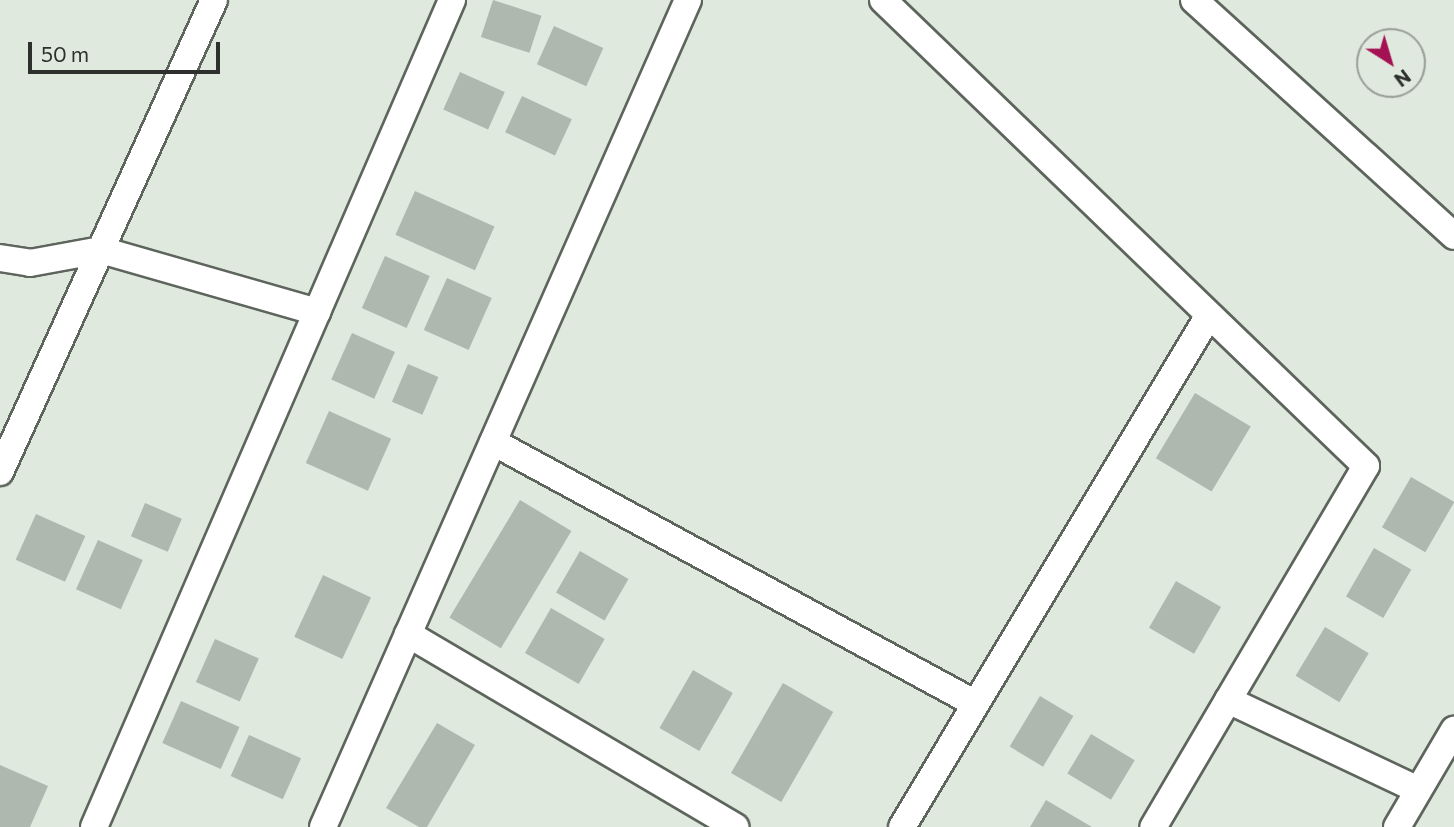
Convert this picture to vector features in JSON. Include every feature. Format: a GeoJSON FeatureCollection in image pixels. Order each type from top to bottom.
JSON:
{"type":"FeatureCollection","features":[{"type":"Feature","properties":{"kind":"street"},"geometry":{"type":"LineString","coordinates":[[0,472],[214,0]]}},
{"type":"Feature","properties":{"kind":"street"},"geometry":{"type":"LineString","coordinates":[[94,827],[452,0]]}},
{"type":"Feature","properties":{"kind":"street"},"geometry":{"type":"LineString","coordinates":[[323,827],[688,0]]}},
{"type":"Feature","properties":{"kind":"street"},"geometry":{"type":"LineString","coordinates":[[883,0],[1366,466],[1153,827]]}},
{"type":"Feature","properties":{"kind":"street"},"geometry":{"type":"LineString","coordinates":[[1194,0],[1454,236]]}},
{"type":"Feature","properties":{"kind":"street"},"geometry":{"type":"LineString","coordinates":[[0,258],[30,263],[101,250],[317,312]]}},
{"type":"Feature","properties":{"kind":"street"},"geometry":{"type":"LineString","coordinates":[[902,827],[1209,315]]}},
{"type":"Feature","properties":{"kind":"street"},"geometry":{"type":"LineString","coordinates":[[493,442],[976,704]]}},
{"type":"Feature","properties":{"kind":"street"},"geometry":{"type":"LineString","coordinates":[[408,634],[735,827]]}},
{"type":"Feature","properties":{"kind":"street"},"geometry":{"type":"LineString","coordinates":[[1228,700],[1418,790]]}},
{"type":"Feature","properties":{"kind":"street"},"geometry":{"type":"LineString","coordinates":[[1397,827],[1454,730]]}},
{"type":"Feature","properties":{"kind":"building"},"geometry":{"type":"Polygon","coordinates":[[[493,0],[542,16],[529,53],[481,37],[493,0]]]}},
{"type":"Feature","properties":{"kind":"building"},"geometry":{"type":"Polygon","coordinates":[[[554,26],[603,48],[586,86],[537,64],[554,26]]]}},
{"type":"Feature","properties":{"kind":"building"},"geometry":{"type":"Polygon","coordinates":[[[460,72],[505,92],[488,129],[443,109],[460,72]]]}},
{"type":"Feature","properties":{"kind":"building"},"geometry":{"type":"Polygon","coordinates":[[[522,96],[572,119],[555,155],[505,132],[522,96]]]}},
{"type":"Feature","properties":{"kind":"building"},"geometry":{"type":"Polygon","coordinates":[[[415,191],[494,226],[475,270],[395,235],[415,191]]]}},
{"type":"Feature","properties":{"kind":"building"},"geometry":{"type":"Polygon","coordinates":[[[385,256],[430,276],[407,328],[362,308],[385,256]]]}},
{"type":"Feature","properties":{"kind":"building"},"geometry":{"type":"Polygon","coordinates":[[[447,278],[492,298],[469,350],[424,330],[447,278]]]}},
{"type":"Feature","properties":{"kind":"building"},"geometry":{"type":"Polygon","coordinates":[[[352,333],[395,352],[374,399],[331,380],[352,333]]]}},
{"type":"Feature","properties":{"kind":"building"},"geometry":{"type":"Polygon","coordinates":[[[408,364],[438,377],[422,415],[392,402],[408,364]]]}},
{"type":"Feature","properties":{"kind":"building"},"geometry":{"type":"Polygon","coordinates":[[[1195,393],[1251,426],[1212,492],[1156,458],[1195,393]]]}},
{"type":"Feature","properties":{"kind":"building"},"geometry":{"type":"Polygon","coordinates":[[[329,411],[391,439],[368,491],[306,463],[329,411]]]}},
{"type":"Feature","properties":{"kind":"building"},"geometry":{"type":"Polygon","coordinates":[[[1411,477],[1454,502],[1425,552],[1382,527],[1411,477]]]}},
{"type":"Feature","properties":{"kind":"building"},"geometry":{"type":"Polygon","coordinates":[[[520,500],[571,531],[501,648],[449,617],[520,500]]]}},
{"type":"Feature","properties":{"kind":"building"},"geometry":{"type":"Polygon","coordinates":[[[145,503],[182,519],[168,552],[131,536],[145,503]]]}},
{"type":"Feature","properties":{"kind":"building"},"geometry":{"type":"Polygon","coordinates":[[[36,514],[85,536],[65,582],[16,560],[36,514]]]}},
{"type":"Feature","properties":{"kind":"building"},"geometry":{"type":"Polygon","coordinates":[[[98,540],[143,560],[121,609],[76,589],[98,540]]]}},
{"type":"Feature","properties":{"kind":"building"},"geometry":{"type":"Polygon","coordinates":[[[1374,548],[1411,570],[1383,618],[1346,596],[1374,548]]]}},
{"type":"Feature","properties":{"kind":"building"},"geometry":{"type":"Polygon","coordinates":[[[580,551],[628,579],[604,621],[556,593],[580,551]]]}},
{"type":"Feature","properties":{"kind":"building"},"geometry":{"type":"Polygon","coordinates":[[[323,575],[371,597],[342,659],[294,637],[323,575]]]}},
{"type":"Feature","properties":{"kind":"building"},"geometry":{"type":"Polygon","coordinates":[[[1176,581],[1221,607],[1194,654],[1149,628],[1176,581]]]}},
{"type":"Feature","properties":{"kind":"building"},"geometry":{"type":"Polygon","coordinates":[[[551,608],[605,639],[579,684],[525,653],[551,608]]]}},
{"type":"Feature","properties":{"kind":"building"},"geometry":{"type":"Polygon","coordinates":[[[1325,627],[1369,653],[1339,702],[1296,676],[1325,627]]]}},
{"type":"Feature","properties":{"kind":"building"},"geometry":{"type":"Polygon","coordinates":[[[215,639],[259,659],[240,701],[196,682],[215,639]]]}},
{"type":"Feature","properties":{"kind":"building"},"geometry":{"type":"Polygon","coordinates":[[[693,670],[733,693],[699,751],[660,728],[693,670]]]}},
{"type":"Feature","properties":{"kind":"building"},"geometry":{"type":"Polygon","coordinates":[[[783,683],[833,712],[781,802],[731,773],[783,683]]]}},
{"type":"Feature","properties":{"kind":"building"},"geometry":{"type":"Polygon","coordinates":[[[1040,696],[1073,716],[1043,767],[1010,747],[1040,696]]]}},
{"type":"Feature","properties":{"kind":"building"},"geometry":{"type":"Polygon","coordinates":[[[181,701],[239,727],[221,769],[162,743],[181,701]]]}},
{"type":"Feature","properties":{"kind":"building"},"geometry":{"type":"Polygon","coordinates":[[[437,723],[475,745],[427,827],[419,827],[386,808],[437,723]]]}},
{"type":"Feature","properties":{"kind":"building"},"geometry":{"type":"Polygon","coordinates":[[[1091,734],[1135,760],[1111,800],[1067,773],[1091,734]]]}},
{"type":"Feature","properties":{"kind":"building"},"geometry":{"type":"Polygon","coordinates":[[[249,735],[301,758],[283,799],[231,776],[249,735]]]}},
{"type":"Feature","properties":{"kind":"building"},"geometry":{"type":"Polygon","coordinates":[[[0,765],[48,786],[30,827],[0,827],[0,765]]]}},
{"type":"Feature","properties":{"kind":"building"},"geometry":{"type":"Polygon","coordinates":[[[1046,800],[1092,827],[1030,827],[1046,800]]]}}]}
